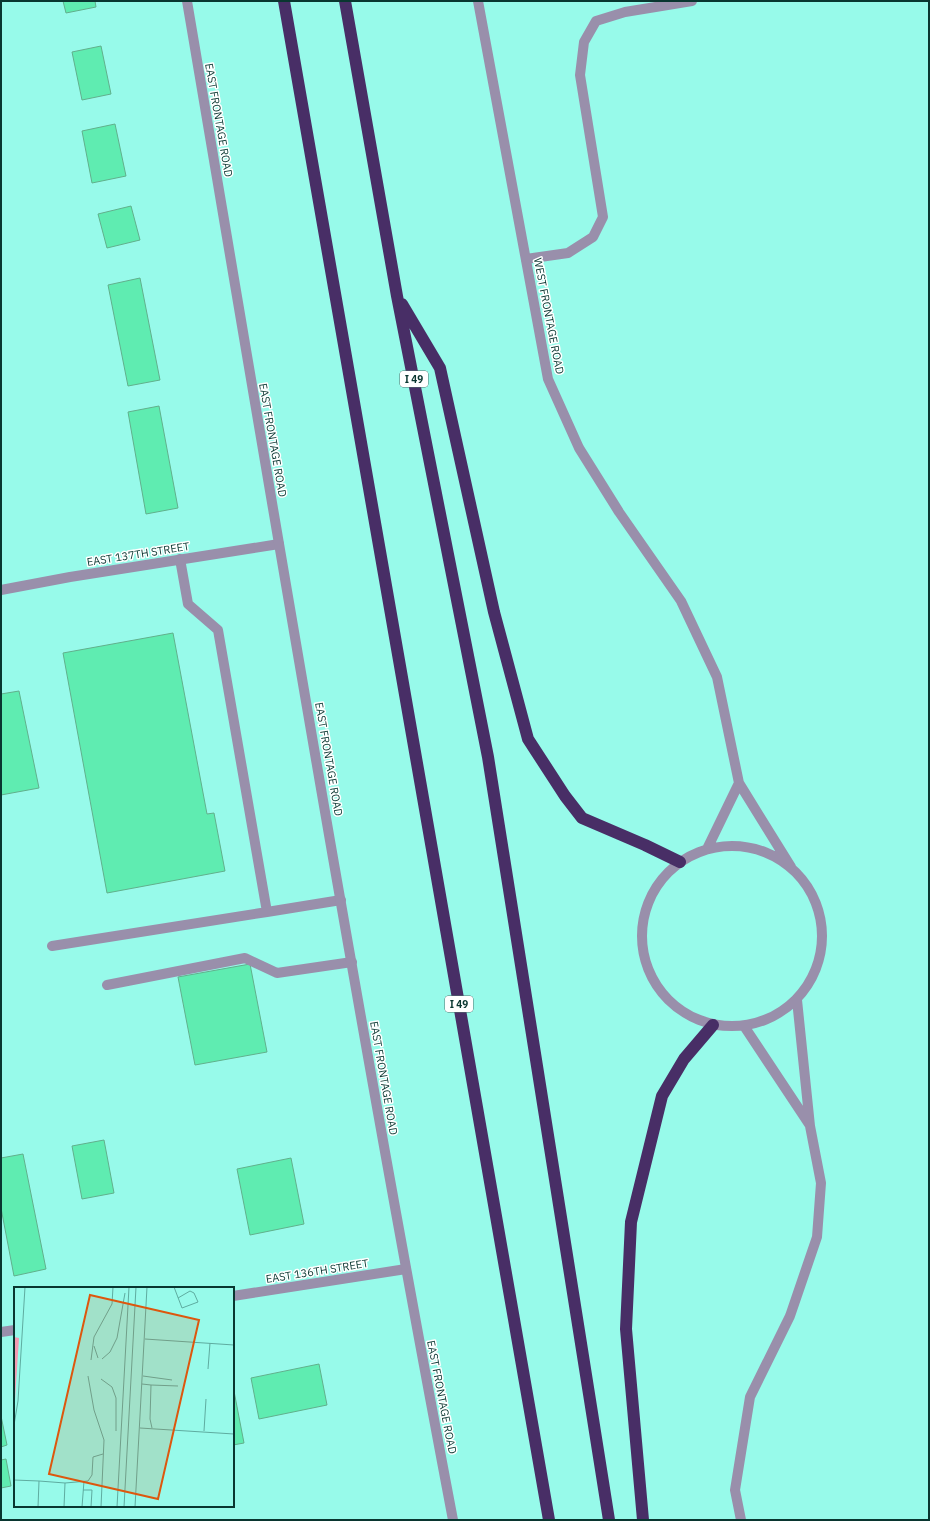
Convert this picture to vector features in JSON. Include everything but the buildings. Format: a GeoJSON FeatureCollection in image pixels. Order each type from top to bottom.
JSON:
{"type":"FeatureCollection","features":[{"type":"Feature","properties":{"kind":"highway","name":"I 49"},"geometry":{"type":"LineString","coordinates":[[284,1],[549,1520]]}},
{"type":"Feature","properties":{"kind":"highway","name":"I 49"},"geometry":{"type":"LineString","coordinates":[[345,1],[397,296],[488,757],[609,1520]]}},
{"type":"Feature","properties":{"kind":"highway"},"geometry":{"type":"LineString","coordinates":[[397,296],[440,368],[494,612],[528,738],[565,796],[582,818],[680,862]]}},
{"type":"Feature","properties":{"kind":"highway"},"geometry":{"type":"LineString","coordinates":[[643,1520],[626,1329],[631,1222],[662,1096],[684,1059],[713,1025]]}},
{"type":"Feature","properties":{"kind":"street","name":"EAST FRONTAGE ROAD"},"geometry":{"type":"LineString","coordinates":[[187,1],[341,900],[406,1269],[453,1520]]}},
{"type":"Feature","properties":{"kind":"street","name":"WEST FRONTAGE ROAD"},"geometry":{"type":"LineString","coordinates":[[478,1],[548,379],[579,448],[619,512],[681,601],[688,615],[717,677],[739,783],[791,867]]}},
{"type":"Feature","properties":{"kind":"street"},"geometry":{"type":"LineString","coordinates":[[526,259],[568,253],[593,237],[603,217],[580,75],[584,42],[596,21],[625,12],[633,5],[692,1]]}},
{"type":"Feature","properties":{"kind":"street","name":"EAST 137TH STREET"},"geometry":{"type":"LineString","coordinates":[[1,590],[180,559],[279,544]]}},
{"type":"Feature","properties":{"kind":"street"},"geometry":{"type":"LineString","coordinates":[[180,559],[188,604],[218,630],[267,912]]}},
{"type":"Feature","properties":{"kind":"street"},"geometry":{"type":"LineString","coordinates":[[707,849],[739,783]]}},
{"type":"Feature","properties":{"kind":"street"},"geometry":{"type":"LineString","coordinates":[[736,845],[766,852],[791,867],[810,889],[821,917],[823,946],[814,975],[797,1000],[773,1017],[744,1026],[713,1025],[685,1014],[662,995],[647,969],[641,939],[645,910],[659,882],[680,862],[707,849],[736,845]]}},
{"type":"Feature","properties":{"kind":"street"},"geometry":{"type":"LineString","coordinates":[[52,946],[341,900]]}},
{"type":"Feature","properties":{"kind":"street"},"geometry":{"type":"LineString","coordinates":[[107,985],[245,958],[277,973],[352,962]]}},
{"type":"Feature","properties":{"kind":"street"},"geometry":{"type":"LineString","coordinates":[[741,1520],[735,1490],[750,1397],[790,1316],[817,1237],[821,1183],[810,1126],[797,1000]]}},
{"type":"Feature","properties":{"kind":"street"},"geometry":{"type":"LineString","coordinates":[[744,1026],[810,1126]]}},
{"type":"Feature","properties":{"kind":"street","name":"EAST 136TH STREET"},"geometry":{"type":"LineString","coordinates":[[234,1296],[406,1269]]}},
{"type":"Feature","properties":{"kind":"street"},"geometry":{"type":"LineString","coordinates":[[1,1332],[14,1330]]}}]}
